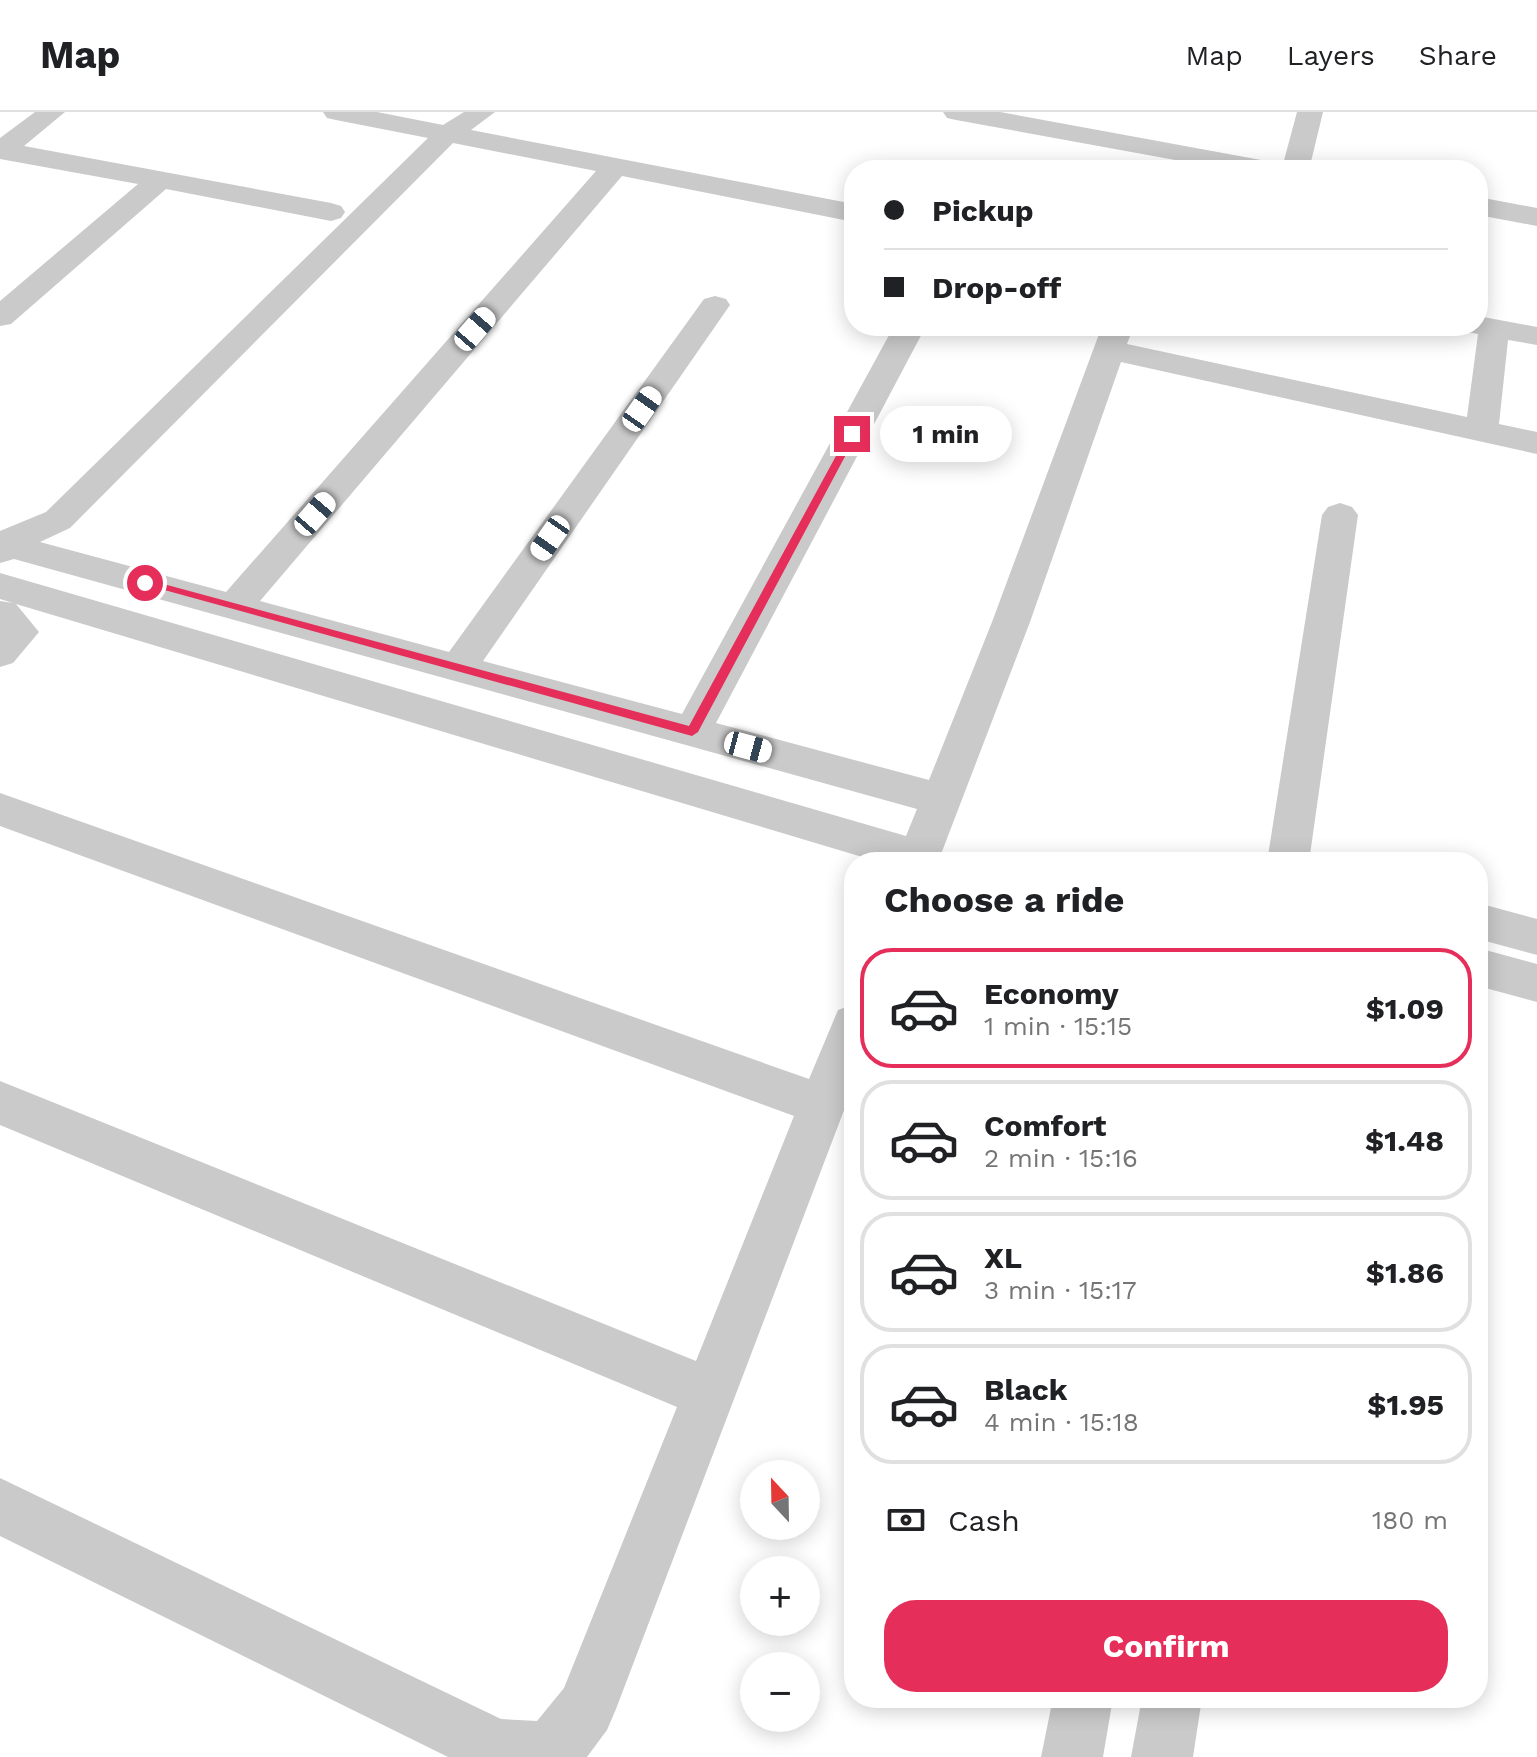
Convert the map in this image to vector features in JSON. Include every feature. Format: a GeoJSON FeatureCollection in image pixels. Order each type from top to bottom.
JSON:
{"type":"FeatureCollection","features":[{"type":"Feature","properties":{"kind":"street"},"geometry":{"type":"LineString","coordinates":[[1,151],[52,112]]}},
{"type":"Feature","properties":{"kind":"street"},"geometry":{"type":"LineString","coordinates":[[336,112],[436,124],[615,167],[844,211]]}},
{"type":"Feature","properties":{"kind":"street"},"geometry":{"type":"LineString","coordinates":[[115,422],[331,212],[436,124],[482,112]]}},
{"type":"Feature","properties":{"kind":"street"},"geometry":{"type":"LineString","coordinates":[[956,112],[1220,160]]}},
{"type":"Feature","properties":{"kind":"street"},"geometry":{"type":"LineString","coordinates":[[1298,160],[1310,112]]}},
{"type":"Feature","properties":{"kind":"street"},"geometry":{"type":"LineString","coordinates":[[6,544],[58,520],[436,124]]}},
{"type":"Feature","properties":{"kind":"street"},"geometry":{"type":"LineString","coordinates":[[1,151],[331,212]]}},
{"type":"Feature","properties":{"kind":"street"},"geometry":{"type":"LineString","coordinates":[[234,607],[615,167]]}},
{"type":"Feature","properties":{"kind":"street"},"geometry":{"type":"LineString","coordinates":[[0,317],[160,180]]}},
{"type":"Feature","properties":{"kind":"street"},"geometry":{"type":"LineString","coordinates":[[1488,208],[1537,217]]}},
{"type":"Feature","properties":{"kind":"street"},"geometry":{"type":"LineString","coordinates":[[458,668],[715,305]]}},
{"type":"Feature","properties":{"kind":"street"},"geometry":{"type":"LineString","coordinates":[[1488,327],[1537,336]]}},
{"type":"Feature","properties":{"kind":"street"},"geometry":{"type":"LineString","coordinates":[[692,732],[905,336]]}},
{"type":"Feature","properties":{"kind":"street"},"geometry":{"type":"LineString","coordinates":[[1482,431],[1486,336]]}},
{"type":"Feature","properties":{"kind":"street"},"geometry":{"type":"LineString","coordinates":[[921,852],[1011,622],[1114,338],[1537,443]]}},
{"type":"Feature","properties":{"kind":"street"},"geometry":{"type":"LineString","coordinates":[[6,544],[24,511],[36,500]]}},
{"type":"Feature","properties":{"kind":"street"},"geometry":{"type":"LineString","coordinates":[[1289,852],[1340,515]]}},
{"type":"Feature","properties":{"kind":"street"},"geometry":{"type":"LineString","coordinates":[[6,544],[942,800]]}},
{"type":"Feature","properties":{"kind":"street"},"geometry":{"type":"LineString","coordinates":[[7,601],[55,559]]}},
{"type":"Feature","properties":{"kind":"street"},"geometry":{"type":"LineString","coordinates":[[0,653],[20,632],[7,601]]}},
{"type":"Feature","properties":{"kind":"street"},"geometry":{"type":"LineString","coordinates":[[7,601],[890,852]]}},
{"type":"Feature","properties":{"kind":"street"},"geometry":{"type":"LineString","coordinates":[[0,809],[822,1105]]}},
{"type":"Feature","properties":{"kind":"street"},"geometry":{"type":"LineString","coordinates":[[1488,924],[1537,937]]}},
{"type":"Feature","properties":{"kind":"street"},"geometry":{"type":"LineString","coordinates":[[1488,970],[1537,983]]}},
{"type":"Feature","properties":{"kind":"street"},"geometry":{"type":"LineString","coordinates":[[0,1506],[497,1749],[551,1753],[586,1709],[844,1049]]}},
{"type":"Feature","properties":{"kind":"street"},"geometry":{"type":"LineString","coordinates":[[0,1103],[710,1394]]}},
{"type":"Feature","properties":{"kind":"street"},"geometry":{"type":"LineString","coordinates":[[1072,1757],[1081,1708]]}},
{"type":"Feature","properties":{"kind":"street"},"geometry":{"type":"LineString","coordinates":[[1162,1757],[1170,1708]]}},
{"type":"Feature","properties":{"kind":"route"},"geometry":{"type":"LineString","coordinates":[[145,583],[692,732],[852,434]]}}]}
